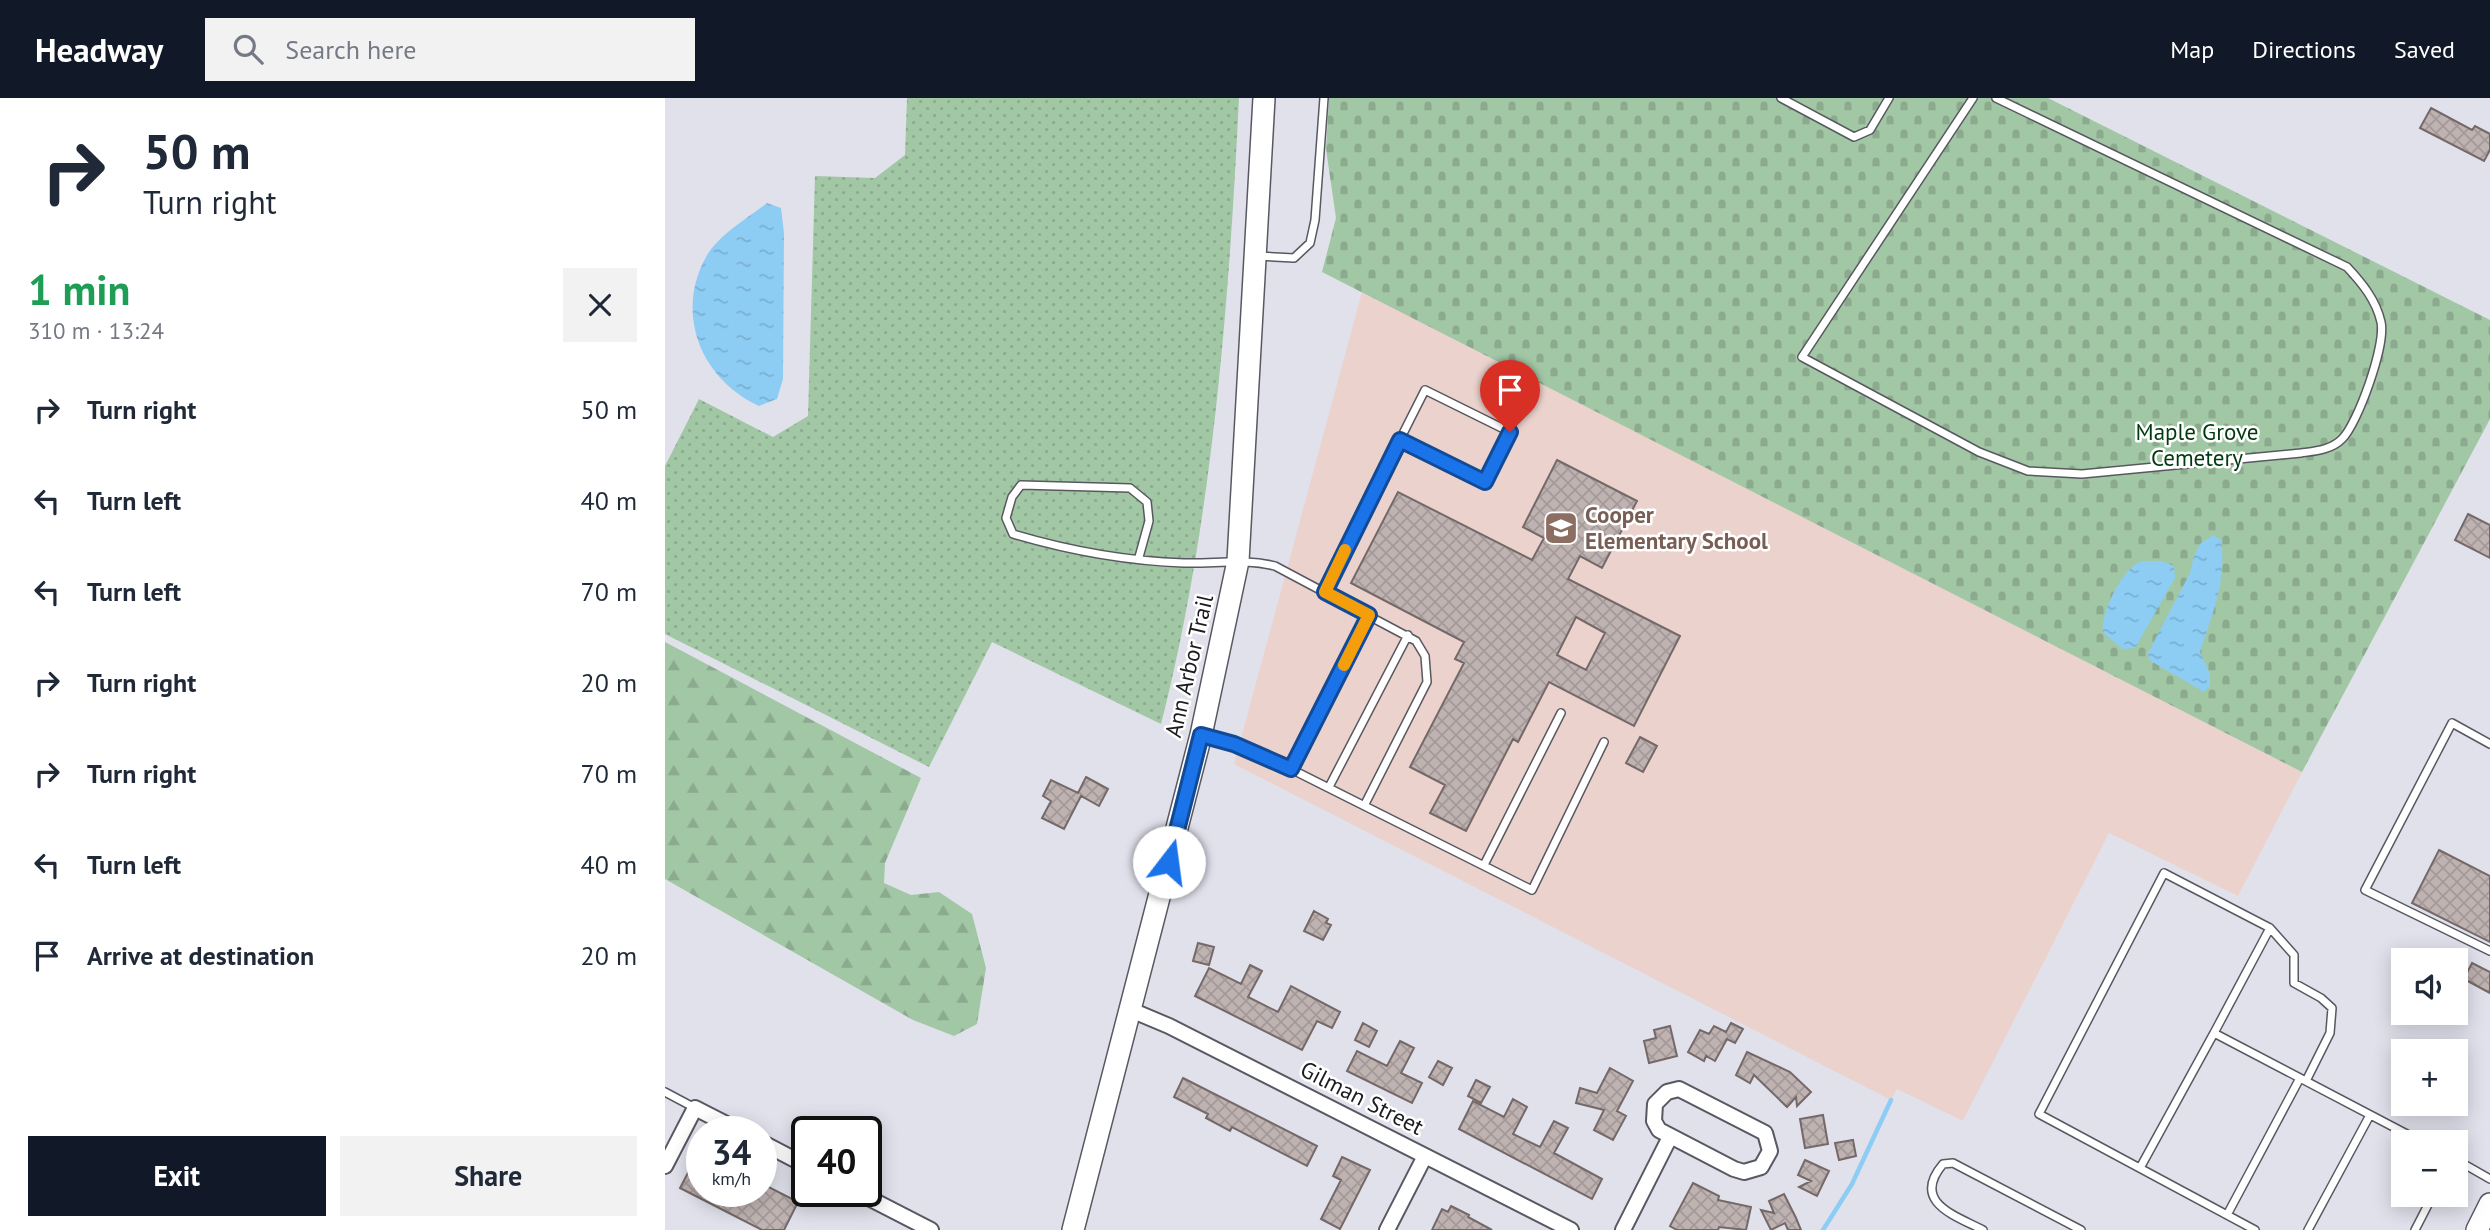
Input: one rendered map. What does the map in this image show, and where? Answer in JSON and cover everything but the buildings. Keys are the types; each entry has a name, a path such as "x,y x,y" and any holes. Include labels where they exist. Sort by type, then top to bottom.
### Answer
{"street":[{"name":"Ann Arbor Trail","path":"1073,1230 1201,735 1238,561 1264,98"},
{"name":"Gilman Street","path":"1131,1010 1169,1026 1571,1230"},
{"path":"1679,1089 1758,1127 1770,1141 1770,1152 1761,1167 1744,1172 1670,1137 1655,1126 1655,1104 1667,1092 1679,1089"},
{"path":"665,1166 695,1108 711,1116"},
{"path":"1623,1230 1670,1137"},
{"path":"1387,1230 1425,1156"},
{"path":"2477,1230 2490,1204"},
{"path":"882,1205 931,1230"}],"lane":[{"path":"1256,256 1294,258 1310,243 1315,220 1324,98"},
{"path":"1781,98 1854,137 1870,130 1889,98"},
{"path":"1973,98 1802,357 1979,452 2028,471 2082,474 2301,453 2324,450 2341,440 2353,423 2381,344 2381,323 2366,288 2347,267 1996,98"},
{"path":"1325,592 1400,440 1425,390 1510,432 1485,482 1400,440"},
{"path":"1139,557 1149,521 1147,502 1130,488 1021,485 1012,497 1006,518 1013,534 1044,543 1139,557 1184,563 1238,561 1275,566 1408,635 1422,647 1427,682 1365,804"},
{"path":"1291,769 1369,615"},
{"path":"1329,787 1408,635"},
{"path":"1484,865 1561,713"},
{"path":"2490,744 2452,723 2365,890 2490,951"},
{"path":"1201,735 1234,744 1291,769 1532,890 1604,742"},
{"path":"2227,1215 2330,1033 2332,1008 2322,998 2294,983 2294,955 2270,928 2164,873 2039,1114 2140,1168 2227,1215 2255,1230"},
{"path":"2140,1168 2270,928"},
{"path":"2214,1033 2399,1130"},
{"path":"665,1093 695,1108"},
{"path":"2308,1230 2370,1115"},
{"path":"1983,1230 1936,1203 1930,1192 1932,1182 1943,1164 1953,1163 2081,1230"},
{"path":"2468,1166 2490,1179"},
{"path":"2415,1230 2427,1207"}],"shaded area":[{"name":"Cooper Elementary School","path":"1362,292 2302,772 2238,896 2109,833 1963,1121 1897,1089 1891,1100 1234,764"}],"green space":[{"path":"907,98 1239,98 1230,255 1215,414 1193,571 1161,724 992,642 929,767 665,634 665,466 699,399 773,437 808,416 815,176 875,178 905,155"},
{"name":"Maple Grove Cemetery","path":"1329,98 2048,98 2490,320 2490,419 2302,772 1322,272 1336,218 1326,149"},
{"path":"665,642 921,778 885,863 884,883 911,895 939,892 972,914 986,968 977,1024 954,1036 913,1020 665,879"}],"water":[{"path":"767,203 781,208 784,233 783,379 777,399 759,406 739,395 722,380 709,363 699,344 693,301 697,279 711,249"},
{"path":"2213,535 2221,540 2222,569 2217,597 2200,652 2210,674 2210,686 2204,692 2149,660 2148,653 2190,573 2200,544"},
{"path":"2141,561 2162,561 2174,566 2175,578 2135,648 2123,649 2103,633 2105,614 2120,582"}],"waterway":[{"path":"1823,1230 1852,1184 1891,1100"}],"slow traffic":[{"path":"1344,665 1369,615 1325,592 1345,550"}],"place":[{"name":"Cooper Elementary School","path":"1561,528"}],"route":[{"path":"1169,862 1201,735 1250,750 1291,769 1369,615 1325,592 1400,440 1485,482 1510,432"}]}
